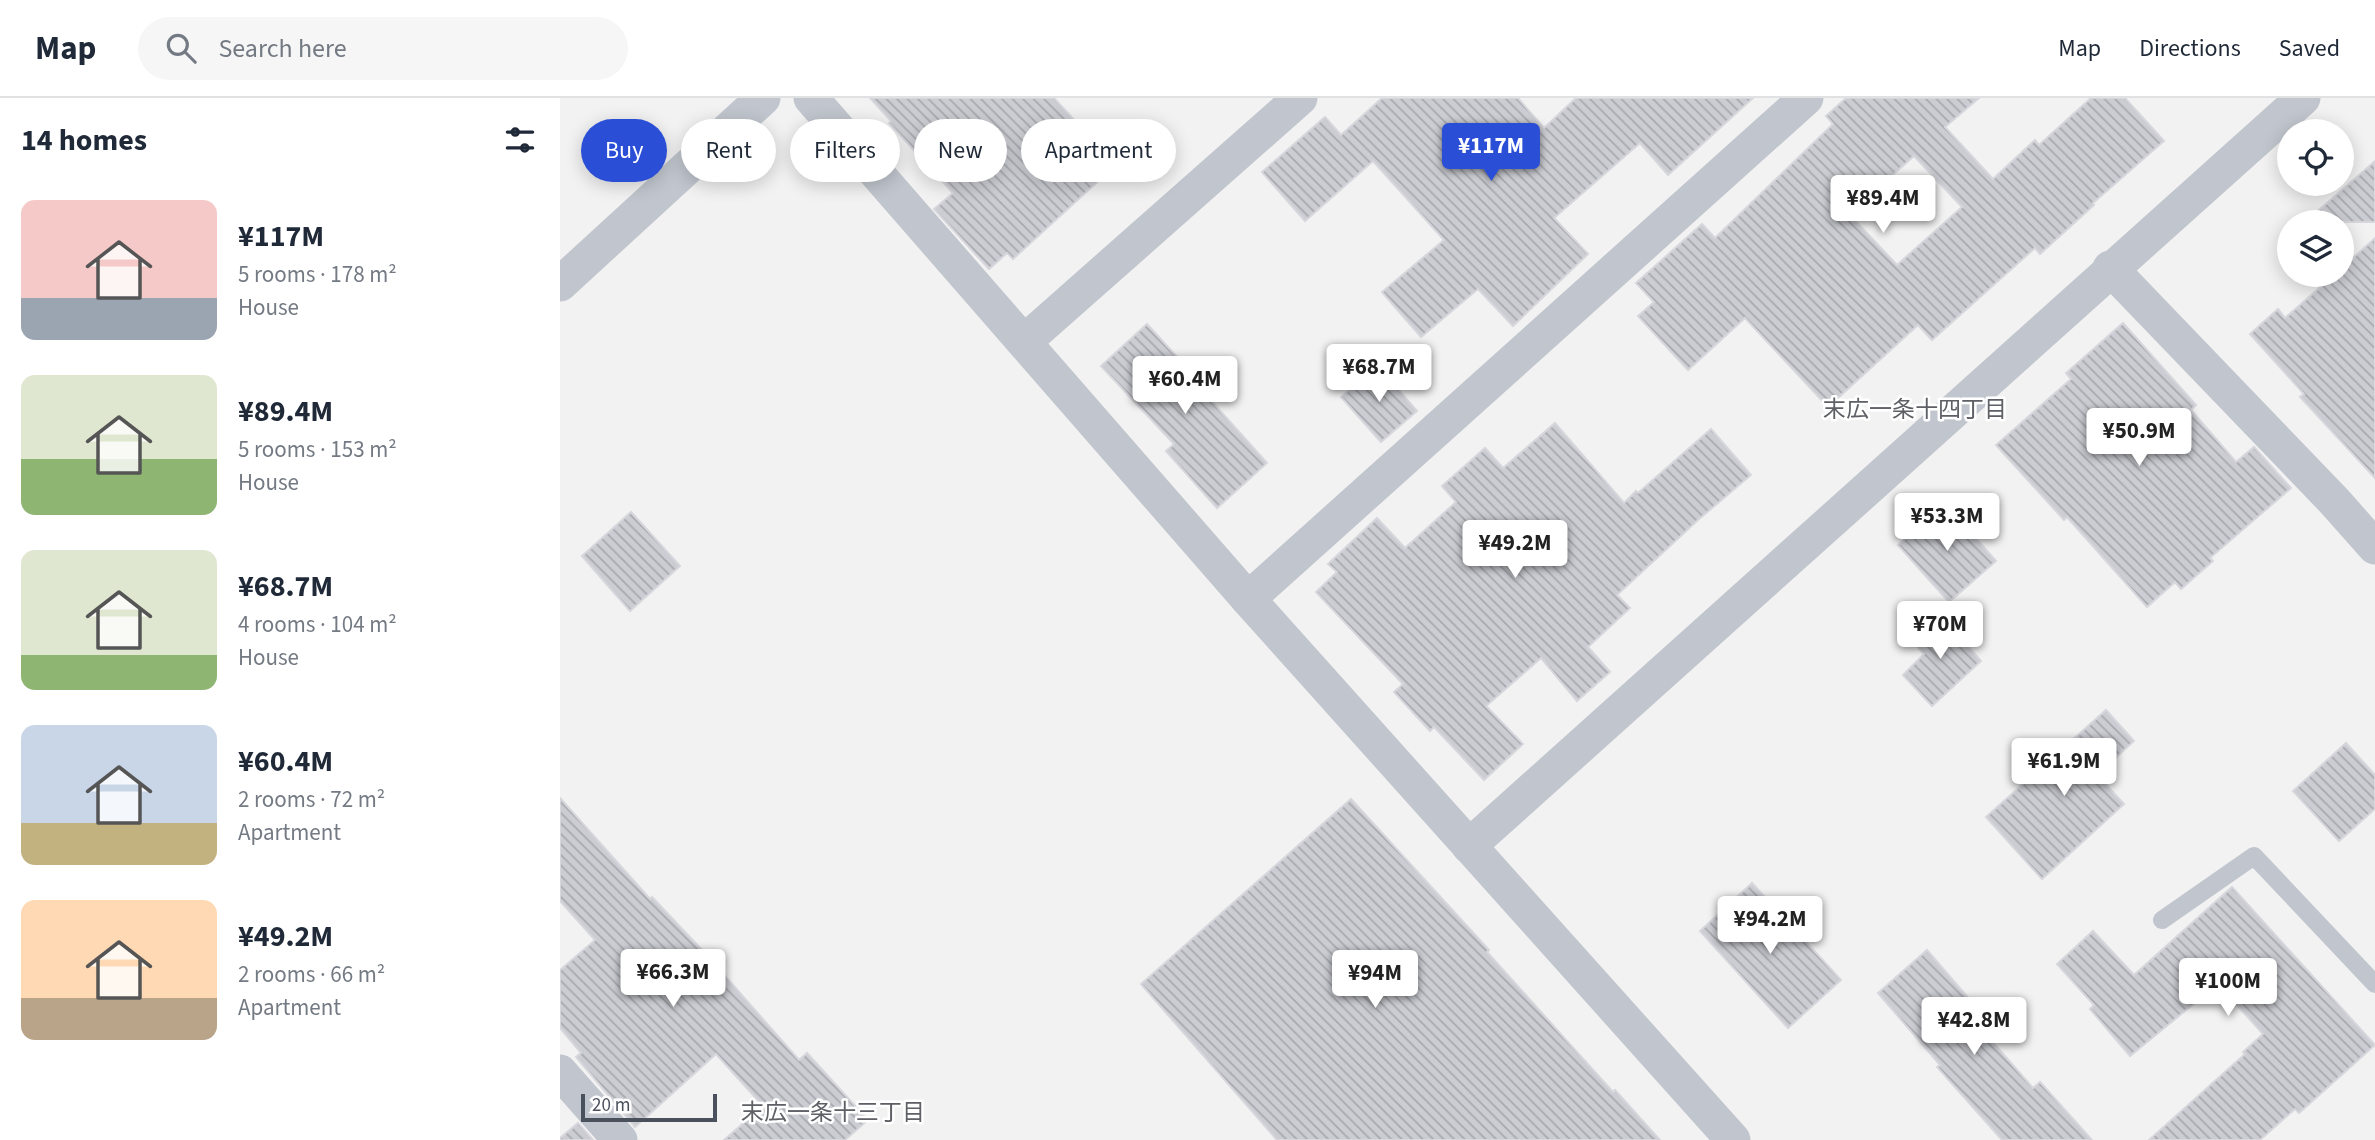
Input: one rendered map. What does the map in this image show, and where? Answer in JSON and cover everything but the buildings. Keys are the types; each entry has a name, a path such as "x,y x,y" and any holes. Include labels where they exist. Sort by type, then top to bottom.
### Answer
{"street":[{"path":"560,284 764,98"},
{"path":"810,98 1248,599 1733,1140"},
{"path":"1024,342 1300,98"},
{"path":"1248,599 1806,98"},
{"path":"1469,846 2110,268 2303,98"},
{"path":"2110,268 2375,547"},
{"path":"560,1072 621,1140"}],"lane":[{"path":"2162,920 2254,856 2375,984"}],"district":[{"name":"末広一条十四丁目","path":"1915,409"},
{"name":"末広一条十三丁目","path":"833,1112"}]}
